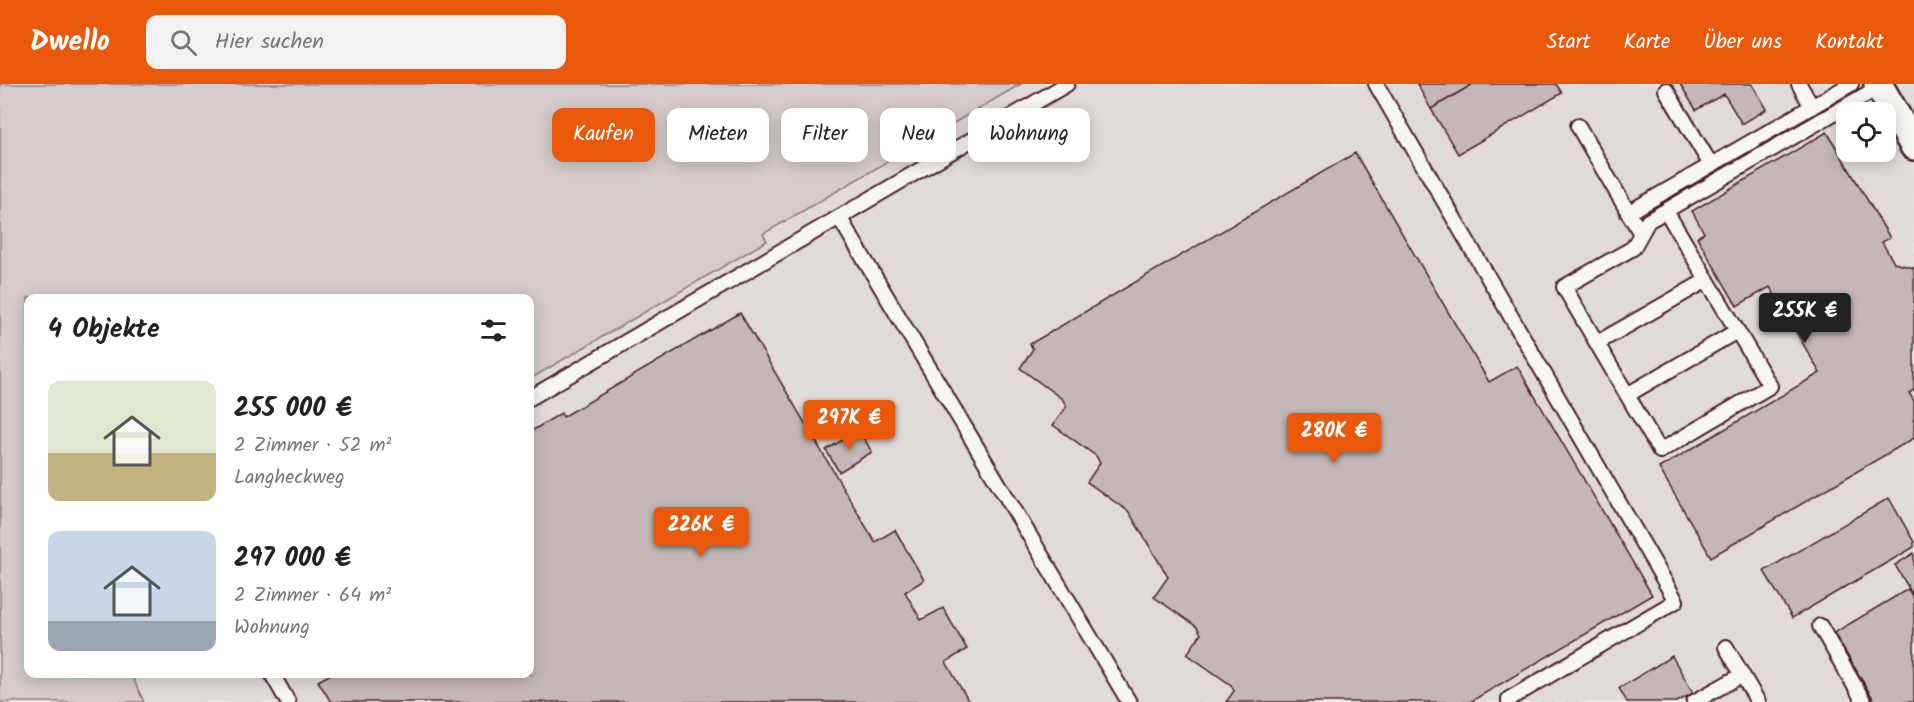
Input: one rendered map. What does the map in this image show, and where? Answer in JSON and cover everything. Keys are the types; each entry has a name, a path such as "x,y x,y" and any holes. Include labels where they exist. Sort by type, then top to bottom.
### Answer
{"street":[{"path":"1879,85 1914,146"}],"lane":[{"path":"534,396 1067,84"},
{"path":"1376,84 1676,601 1509,699 1509,702"},
{"path":"1799,84 1812,107"},
{"path":"1628,213 1851,84"},
{"path":"1666,211 1770,386 1660,451 1564,287 1633,248 1648,222 1666,211 1879,85"},
{"path":"1666,90 1711,165"},
{"path":"1578,126 1641,234"},
{"path":"839,217 1129,702"},
{"path":"1597,343 1707,280"},
{"path":"1627,395 1737,331"},
{"path":"1820,626 1864,702"},
{"path":"1726,647 1758,702"},
{"path":"1695,702 1742,675"},
{"path":"274,678 288,702"}],"shaded area":[{"path":"0,84 1021,84 980,108 968,108 968,115 956,122 956,108 880,108 880,162 887,162 763,234 767,241 534,377 534,294 24,294 24,678 133,678 144,702 0,702"},
{"path":"1021,84 1914,84 1914,702 144,702 133,678 534,678 534,377 767,241 763,234 887,162 956,162 956,122 968,115 968,162 1090,162 1090,108 980,108"}],"building":[{"path":"1417,84 1473,84 1431,109"},
{"path":"1473,84 1556,84 1562,93 1458,154 1431,109"},
{"path":"1680,84 1752,84 1767,109 1742,124 1724,94 1696,110"},
{"path":"1827,132 1836,147 1836,162 1845,162 1890,238 1882,242 1894,263 1914,268 1914,390 1909,393 1914,401 1914,438 1711,557 1659,468 1820,373 1770,287 1737,306 1697,237 1704,233 1692,211"},
{"path":"1355,153 1489,382 1517,366 1652,595 1470,702 1226,702 1234,691 1231,685 1187,654 1201,634 1197,627 1154,597 1168,577 1129,512 1087,482 1100,463 1096,456 1053,425 1067,406 1062,399 1020,368 1033,349 1030,344"},
{"path":"740,313 875,542 895,530 924,580 905,592 921,620 943,608 967,649 946,662 969,702 331,702 318,681 324,678 534,678 534,430 561,413 563,417"},
{"path":"859,430 872,452 839,472 826,450"},
{"path":"1889,498 1914,542 1914,547 1792,618 1764,571"},
{"path":"1914,553 1914,597 1895,565"},
{"path":"1908,589 1914,599 1914,702 1875,702 1834,633"},
{"path":"1672,656 1693,693 1677,702 1627,702 1619,688"}]}
